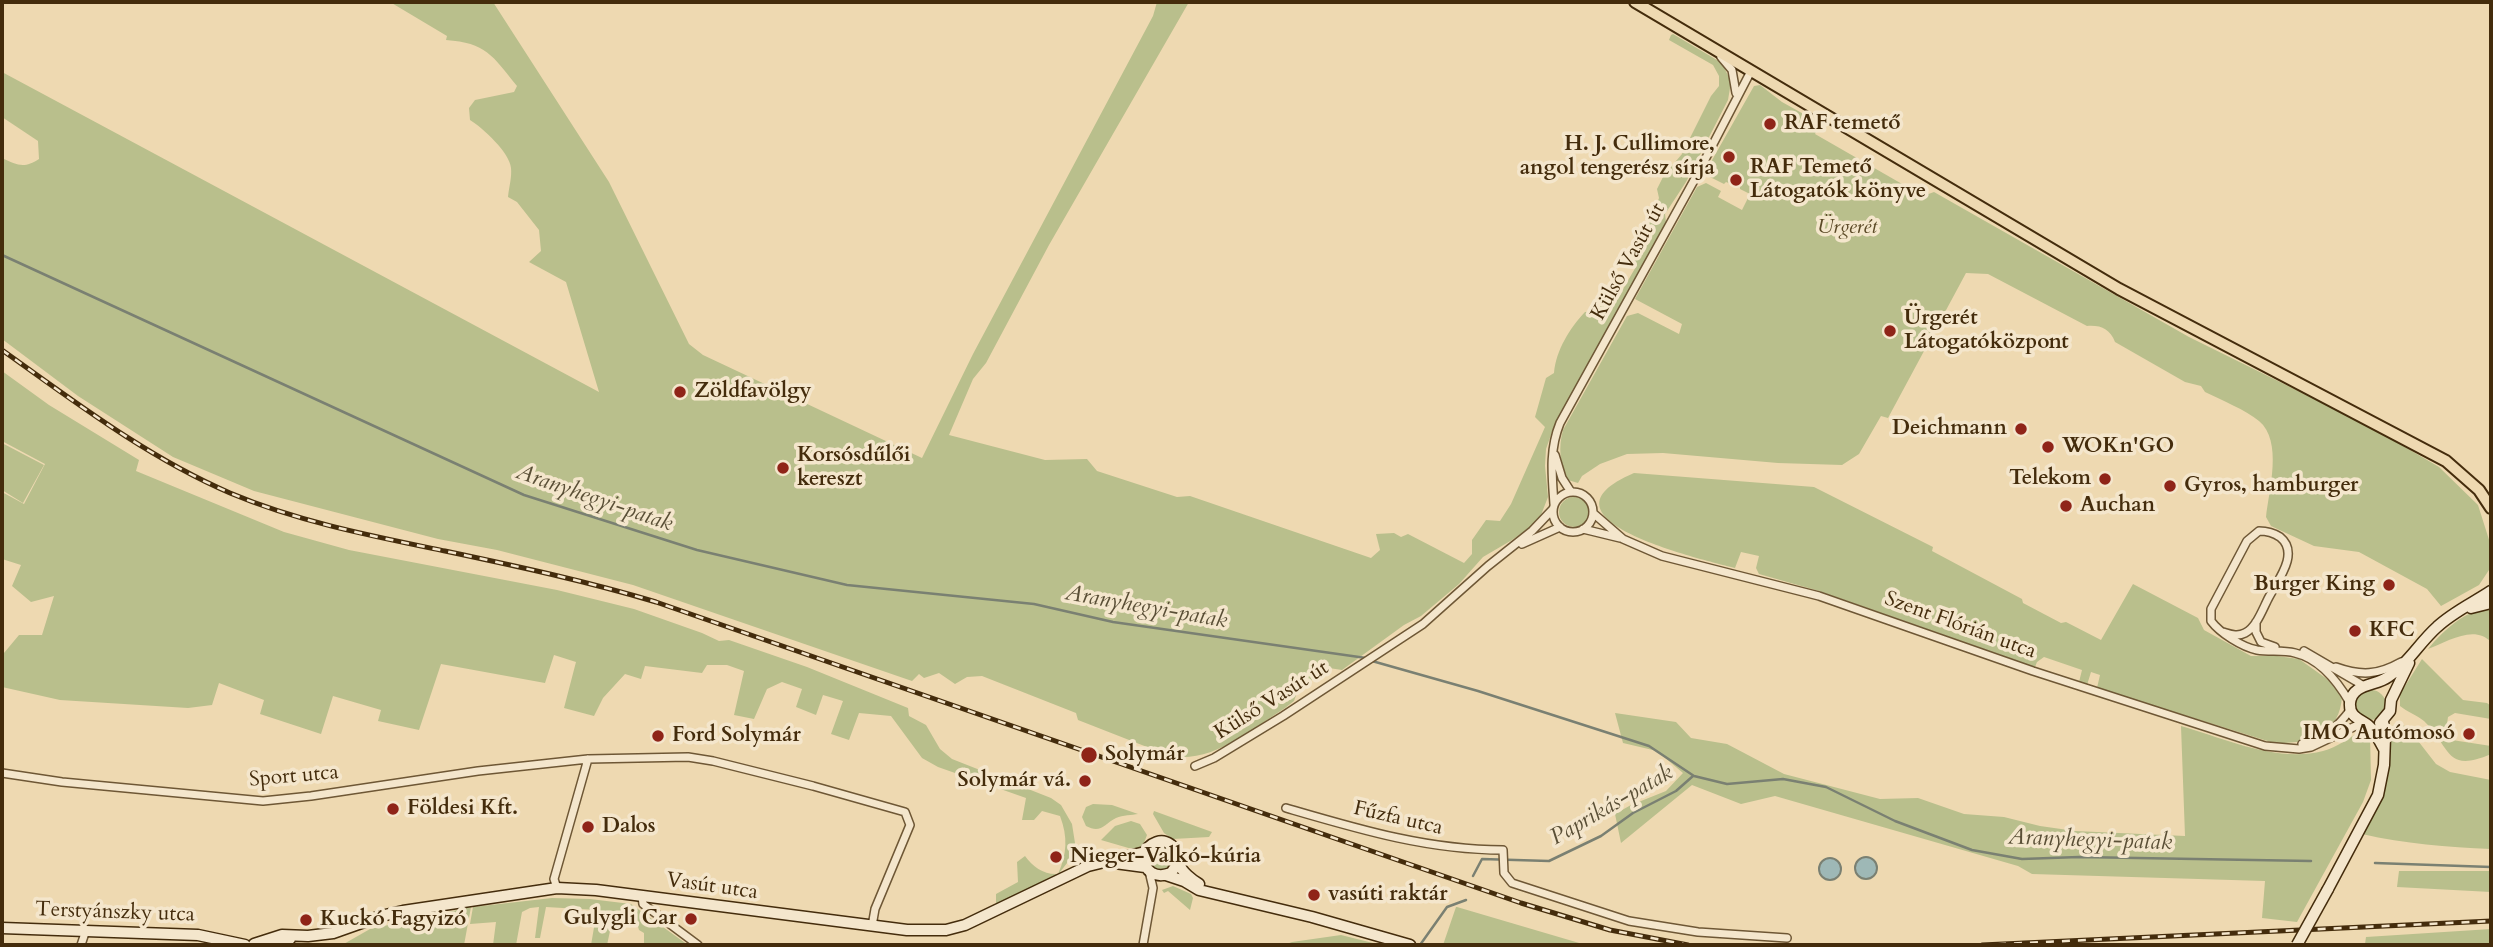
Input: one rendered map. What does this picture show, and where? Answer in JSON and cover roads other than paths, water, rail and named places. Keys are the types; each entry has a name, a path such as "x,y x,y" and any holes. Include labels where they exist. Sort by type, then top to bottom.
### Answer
{"main road":[{"path":"1635,2 2119,289 2446,461 2479,490 2491,508"}],"street":[{"path":"1706,44 1732,70 1736,79 1736,97"},
{"name":"Külső Vasút út","path":"1554,506 1552,444 1560,423 1678,210 1751,71"},
{"path":"1552,444 1558,468 1571,492"},
{"path":"1514,547 1563,494 1580,493 1587,497 1593,513 1583,529 1572,532 1560,527 1555,521 1554,506"},
{"name":"Szent Flórián utca","path":"1593,513 1623,539"},
{"path":"1514,547 1560,527"},
{"name":"Szent Flórián utca","path":"1583,529 1623,539 1661,556 1819,596 2129,703 2265,746 2299,749 2311,747 2365,724"},
{"path":"2223,632 2239,635 2249,631 2256,621 2289,557 2286,544 2281,538 2264,530 2255,532 2247,541 2211,609 2211,621 2223,632 2253,649 2297,653 2309,658 2337,681 2357,720 2365,724 2384,749"},
{"name":"Külső Vasút út","path":"1195,765 1214,758 1376,657 1423,624 1488,566 1514,547"},
{"path":"2351,706 2354,693 2388,678 2412,656 2434,629 2491,591"},
{"path":"2457,612 2491,603"},
{"path":"2256,621 2256,632 2265,645 2298,649 2368,685 2384,689 2391,700"},
{"path":"2326,663 2349,672 2365,674 2387,669 2412,656"},
{"path":"2297,945 2378,795 2384,765 2383,721 2390,711 2391,700 2412,656"},
{"name":"Szent Flórián utca","path":"2284,748 2327,735 2340,724 2351,706"},
{"path":"2365,724 2383,721"},
{"name":"Sport utca","path":"2,773 75,783 263,801 478,771 588,759 688,757 713,761 905,812 910,825 875,909 873,926"},
{"path":"557,888 554,879 588,759"},
{"name":"Fűzfa utca","path":"1286,808 1413,843 1503,853 1506,877 1520,887 1629,921 1698,932 1787,938"},
{"path":"1143,945 1153,888 1144,852 1152,844 1163,841 1176,850 1178,863 1194,881 1214,894"},
{"name":"Vasút utca","path":"272,945 285,940 333,933 391,914 557,888 587,889 929,931 956,928 986,917 1080,870 1144,852"},
{"name":"Vasút utca","path":"1105,862 1129,863 1147,869"},
{"path":"1153,888 1174,870 1178,863"},
{"path":"1147,869 1177,878 1199,890 1410,945"},
{"path":"642,897 643,904 698,945"},
{"name":"Terstyánszky utca","path":"2,928 198,935 228,944 252,945"},
{"path":"82,945 86,930"},
{"name":"Vasút utca","path":"252,945 282,935 306,936"}],"water":[{"path":"1866,857 1876,864 1877,868 1870,878 1866,879 1856,872 1855,868 1862,858"},
{"path":"1830,858 1838,861 1841,869 1838,877 1830,880 1822,877 1819,869 1822,861"}],"waterway":[{"name":"Aranyhegyi-patak","path":"2,255 524,495 697,550 847,585 1034,604 1113,622 1366,658"},
{"name":"Aranyhegyi-patak","path":"1372,661 1478,691 1649,746 1694,776 1727,784 1783,779 1826,787 1895,821 1972,850 2022,859 2079,857 2311,861"},
{"name":"Paprikás-patak","path":"1473,876 1482,859 1549,861 1601,836 1633,813 1676,791 1693,776"},
{"name":"Aranyhegyi-patak","path":"2375,863 2491,867"},
{"name":"Paprikás-patak","path":"1420,945 1447,907 1466,900"}],"railway":[{"path":"2,350 141,446 199,479 256,503 336,527 551,574 656,602 1521,903 1610,930 1688,945"},
{"path":"1982,945 2491,921"}],"place":[{"name":"RAF temető","path":"1770,124"},
{"name":"H. J. Cullimore, angol tengerész sírja","path":"1729,157"},
{"name":"RAF Temető Látogatók könyve","path":"1736,180"},
{"name":"Ürgerét Látogatóközpont","path":"1890,331"},
{"name":"Zöldfavölgy","path":"680,392"},
{"name":"Deichmann","path":"2021,429"},
{"name":"WOKn'GO","path":"2048,447"},
{"name":"Korsósdűlői kereszt","path":"783,468"},
{"name":"Telekom","path":"2105,479"},
{"name":"Gyros, hamburger","path":"2170,486"},
{"name":"Auchan","path":"2066,506"},
{"name":"Burger King","path":"2389,585"},
{"name":"KFC","path":"2355,631"},
{"name":"IMO Autómosó","path":"2469,734"},
{"name":"Ford Solymár","path":"658,736"},
{"name":"Solymár","path":"1089,755"},
{"name":"Solymár vá.","path":"1085,781"},
{"name":"Földesi Kft.","path":"393,809"},
{"name":"Dalos","path":"588,827"},
{"name":"Nieger-Valkó-kúria","path":"1056,857"},
{"name":"vasúti raktár","path":"1314,895"},
{"name":"Gulygli Car","path":"691,919"},
{"name":"Kuckó Fagyizó","path":"306,920"}],"park label":[{"name":"Ürgerét","path":"1847,228"}]}
